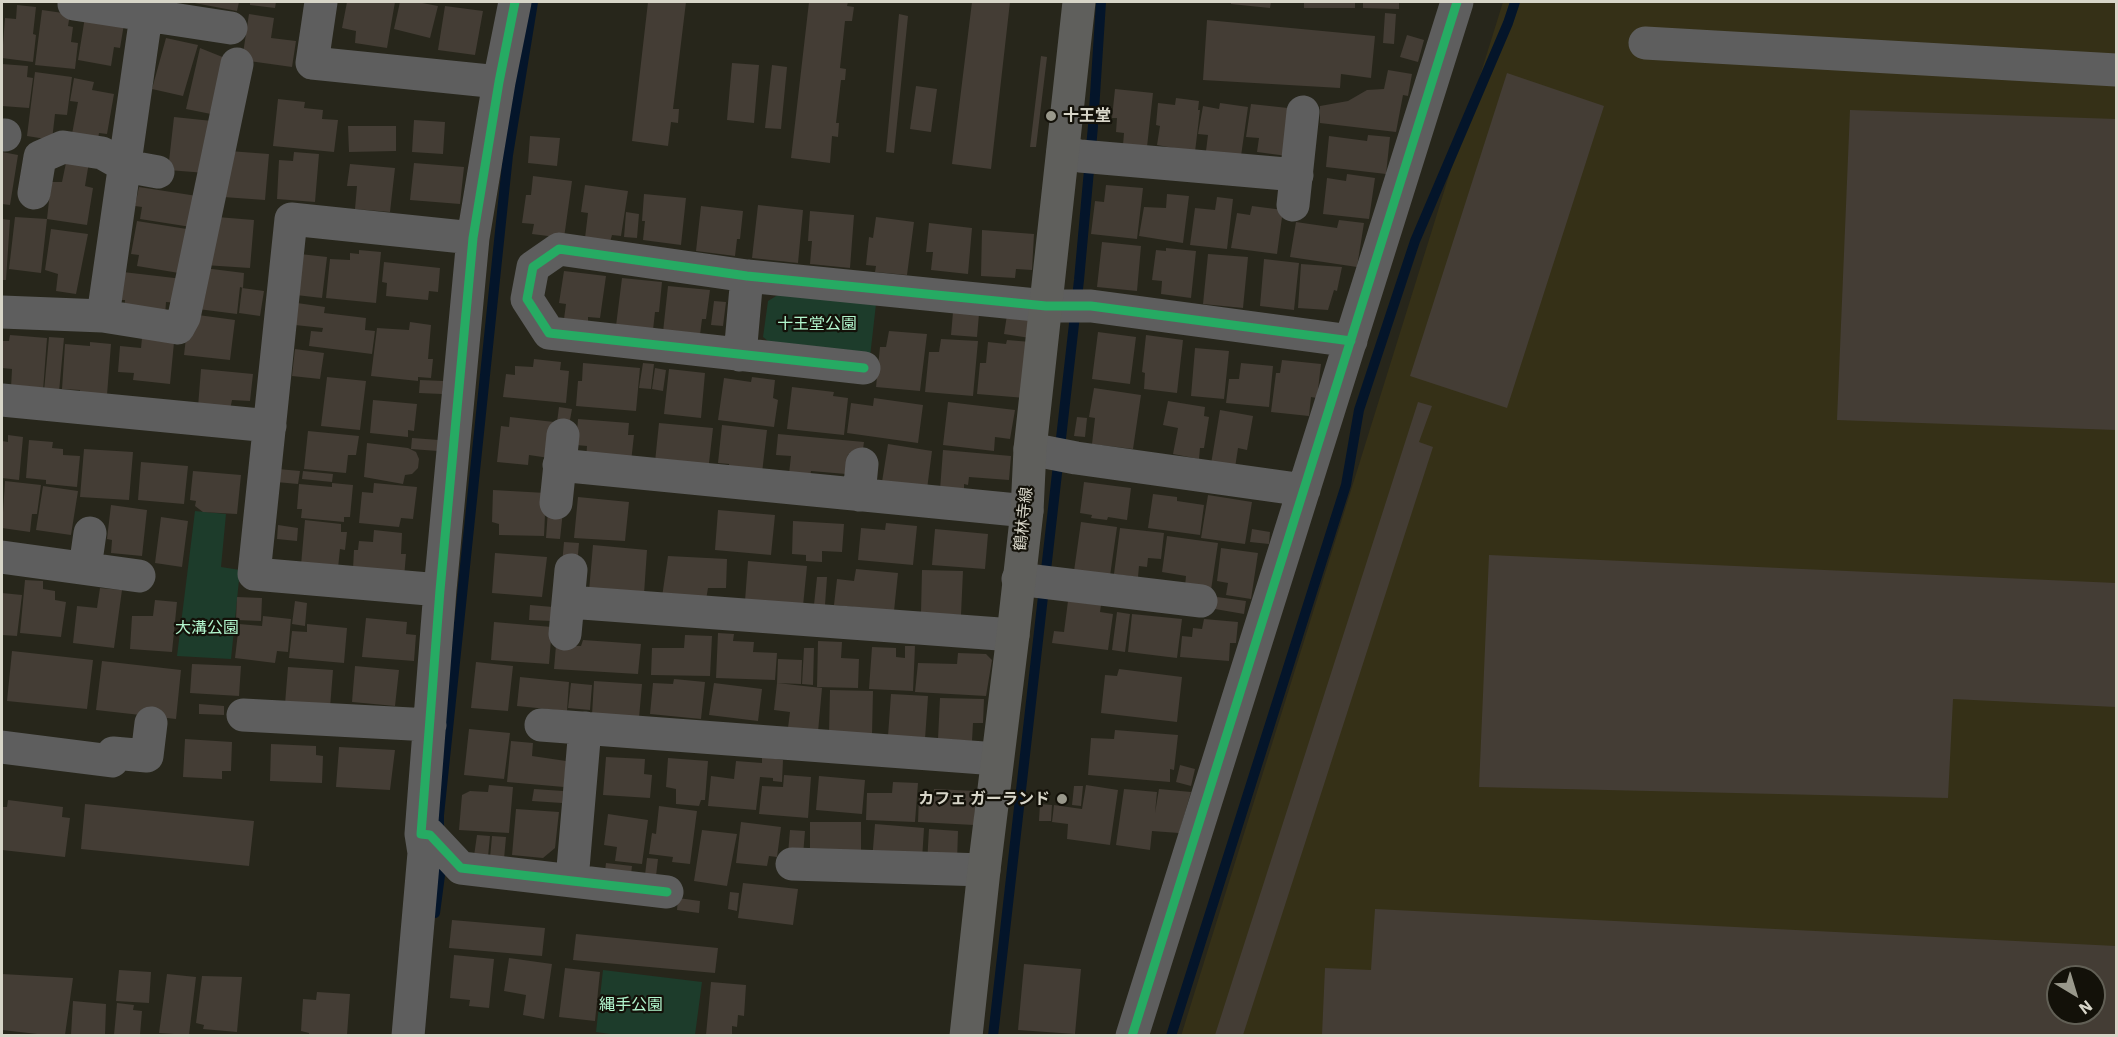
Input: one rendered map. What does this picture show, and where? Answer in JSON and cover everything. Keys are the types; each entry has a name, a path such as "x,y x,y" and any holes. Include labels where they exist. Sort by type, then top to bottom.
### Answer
{"main road":[{"name":"鶴林寺線","path":"966,1035 1013,635 1037,582 1026,511 1053,453 1082,156 1079,2"}],"street":[{"path":"321,2 312,63 499,82"},
{"path":"408,1035 424,853 434,842 430,725 440,590 473,238 515,2"},
{"path":"1132,1035 1457,2"},
{"path":"74,4 147,8 231,28"},
{"path":"103,316 147,8"},
{"path":"1645,43 2116,70"},
{"path":"2,312 103,316 178,328 184,317 237,64"},
{"path":"1082,156 1295,190 1303,112"},
{"path":"33,193 40,157 63,147 102,153 125,166 158,172"},
{"path":"440,590 255,574 291,219 473,238"},
{"path":"864,368 549,333 527,299 533,267 559,249 747,276 1067,306 1351,341"},
{"path":"740,355 747,276"},
{"path":"2,400 270,426"},
{"path":"556,503 561,450 860,480 1026,511"},
{"path":"1053,453 1304,490"},
{"path":"85,568 90,533"},
{"path":"2,557 139,576"},
{"path":"571,570 567,618 1013,635"},
{"path":"1037,582 1201,601"},
{"path":"243,714 430,725"},
{"path":"2,747 112,761 113,753 147,756 151,723"},
{"path":"541,725 997,759"},
{"path":"572,880 585,728"},
{"path":"434,842 461,867 667,892"},
{"path":"792,864 984,870"}],"shaded area":[{"path":"1503,2 2116,2 2116,1035 1181,1036"}],"green space":[{"name":"十王堂公園","path":"781,293 876,304 870,357 774,346 763,337 768,301"},
{"name":"大溝公園","path":"195,511 226,514 221,567 240,570 231,659 177,656"},
{"name":"縄手公園","path":"603,970 702,982 695,1035 624,1036 596,1032"}],"building":[{"path":"189,2 239,2 237,11"},
{"path":"250,2 276,2 275,8 250,5"},
{"path":"347,2 395,2 387,48 355,43 356,31 342,28"},
{"path":"400,2 438,6 430,38 394,29"},
{"path":"648,2 686,2 673,109 679,109 678,123 671,122 668,146 632,141"},
{"path":"809,2 848,2 847,6 854,7 852,21 845,21 840,68 846,69 845,80 841,80 836,123 839,123 838,137 832,136 830,163 791,158"},
{"path":"972,2 1010,2 991,169 952,164"},
{"path":"1231,2 1271,2 1270,8 1231,4"},
{"path":"1304,2 1355,2 1355,8 1304,8"},
{"path":"1363,2 1399,2 1399,9 1363,8"},
{"path":"17,5 36,7 33,62 2,58 5,18 16,19"},
{"path":"445,6 483,11 475,55 438,50"},
{"path":"42,10 70,14 68,26 73,27 71,42 78,43 75,69 35,65"},
{"path":"1385,13 1396,14 1394,44 1383,43"},
{"path":"249,14 274,18 271,38 296,41 292,67 242,60"},
{"path":"899,14 908,16 894,153 886,152"},
{"path":"85,17 124,24 120,48 114,47 111,66 78,60"},
{"path":"1207,20 1375,36 1371,78 1341,74 1340,88 1203,80"},
{"path":"1407,35 1424,40 1418,62 1400,57"},
{"path":"166,38 198,45 183,96 152,89"},
{"path":"200,48 230,60 216,115 186,109"},
{"path":"1041,56 1047,57 1036,147 1030,147"},
{"path":"732,63 759,65 754,123 727,120"},
{"path":"2,64 28,66 27,77 33,78 29,108 2,106"},
{"path":"772,65 787,67 781,129 765,128"},
{"path":"1388,70 1412,74 1408,96 1403,95 1396,132 1320,123 1320,106 1348,101 1367,90 1384,89"},
{"path":"35,72 72,77 67,115 55,114 52,140 27,136"},
{"path":"1507,73 1604,106 1507,408 1410,376"},
{"path":"74,78 94,82 92,90 114,94 107,134 99,133 98,139 72,134 78,102 70,101"},
{"path":"916,86 937,89 931,132 910,129"},
{"path":"1115,89 1153,93 1147,147 1123,145 1124,133 1116,132 1117,118 1112,118"},
{"path":"1176,98 1199,101 1195,152 1157,145 1160,126 1156,125 1158,103 1175,105"},
{"path":"278,99 305,102 304,108 323,110 322,119 338,120 334,152 273,146"},
{"path":"1220,103 1248,107 1241,156 1206,151 1208,135 1198,134 1203,106 1219,109"},
{"path":"1251,104 1288,108 1287,156 1257,152 1259,138 1246,137"},
{"path":"1850,110 2116,119 2116,430 1837,420"},
{"path":"174,117 212,121 206,173 168,170"},
{"path":"414,120 445,122 443,154 412,152"},
{"path":"348,126 396,126 396,151 349,152"},
{"path":"1368,135 1390,137 1386,174 1326,167 1329,136 1367,141"},
{"path":"530,136 560,138 557,166 528,163"},
{"path":"229,151 269,154 265,200 223,197"},
{"path":"2,152 18,155 10,205 2,204"},
{"path":"294,152 319,154 315,202 277,199 279,160 293,161"},
{"path":"67,158 89,162 85,186 93,188 87,225 47,219 51,182 62,182"},
{"path":"414,163 464,167 460,204 410,200"},
{"path":"350,164 395,168 390,212 355,209 357,186 347,186"},
{"path":"1347,174 1375,178 1369,219 1323,214 1327,178 1346,181"},
{"path":"533,176 572,181 564,238 532,234 534,224 522,223 526,195 531,195"},
{"path":"585,185 628,191 621,236 612,235 610,242 585,238 588,213 581,212"},
{"path":"1106,185 1143,188 1137,239 1091,234 1095,201 1104,202"},
{"path":"139,187 197,196 191,227 140,219 142,207 135,206"},
{"path":"644,194 686,198 681,245 643,240"},
{"path":"1167,194 1189,196 1183,243 1139,236 1144,207 1166,208"},
{"path":"1217,197 1233,199 1227,249 1190,245 1195,208 1215,210"},
{"path":"758,205 803,210 798,263 752,258"},
{"path":"701,206 743,211 740,239 737,239 735,256 696,251"},
{"path":"1252,206 1283,210 1277,254 1231,248 1237,213 1250,215"},
{"path":"810,211 854,215 850,268 810,264 812,241 808,241"},
{"path":"626,212 639,214 637,238 624,237"},
{"path":"15,217 47,219 41,273 9,269"},
{"path":"217,217 254,220 250,268 204,265"},
{"path":"876,217 914,222 907,275 875,272 876,266 866,265 869,237 873,238"},
{"path":"2,219 10,220 6,280 2,280"},
{"path":"1339,220 1364,223 1357,267 1290,257 1296,222 1337,228"},
{"path":"137,221 193,230 185,274 137,266 139,255 131,254"},
{"path":"929,223 972,228 968,274 931,270 933,252 926,252"},
{"path":"51,229 88,234 76,294 56,291 58,274 45,270"},
{"path":"982,230 1034,234 1032,270 1016,269 1015,278 981,276"},
{"path":"1102,242 1141,246 1137,291 1097,287"},
{"path":"1166,248 1196,251 1191,298 1161,294 1162,281 1152,280 1156,250 1166,251"},
{"path":"359,250 381,252 376,303 326,298 330,259 350,260 350,253 359,254"},
{"path":"300,254 327,257 322,298 296,295"},
{"path":"1208,254 1248,257 1243,308 1203,304"},
{"path":"1264,259 1299,263 1294,310 1260,306"},
{"path":"384,262 440,268 438,292 429,291 428,300 386,296 387,283 382,282"},
{"path":"1301,264 1342,267 1337,291 1334,290 1328,310 1298,308"},
{"path":"196,267 244,273 237,314 198,309"},
{"path":"564,271 606,276 600,318 588,317 588,322 564,319 566,304 559,303"},
{"path":"123,272 183,279 180,303 166,302 165,316 124,312 125,300 120,300"},
{"path":"622,278 662,282 659,312 655,312 653,330 616,326"},
{"path":"668,286 710,290 706,319 702,319 700,335 663,332"},
{"path":"242,288 264,291 260,316 239,313"},
{"path":"714,301 726,302 723,326 711,325"},
{"path":"297,303 325,307 324,313 366,318 365,330 375,331 372,354 309,346 311,331 322,332 323,328 295,325"},
{"path":"953,312 979,314 977,337 951,335"},
{"path":"198,315 235,320 230,360 184,355 187,329"},
{"path":"1007,315 1033,318 1030,338 1004,334"},
{"path":"410,322 431,325 428,359 433,359 431,378 418,377 418,381 371,376 377,328 409,330"},
{"path":"143,328 175,332 170,384 133,380 134,373 118,372 120,346 141,348"},
{"path":"889,331 927,334 920,391 876,387 880,347 886,347"},
{"path":"1098,332 1136,337 1130,384 1092,379"},
{"path":"10,335 47,338 43,391 11,388 12,369 2,368 2,341 9,341"},
{"path":"1146,335 1183,340 1177,393 1144,389 1145,373 1142,372"},
{"path":"49,337 64,338 59,392 44,391"},
{"path":"941,339 978,341 973,396 925,392 929,352 939,352"},
{"path":"1007,340 1031,342 1025,398 977,394 980,363 986,363 988,342 1006,344"},
{"path":"90,342 111,344 107,395 62,389 65,344 90,346"},
{"path":"1195,348 1229,351 1224,399 1191,396"},
{"path":"295,349 324,353 320,379 292,376"},
{"path":"534,359 561,362 560,370 569,371 566,403 503,397 506,374 515,375 515,366 533,367"},
{"path":"1282,360 1321,364 1317,398 1311,397 1309,416 1271,412 1276,373 1280,373"},
{"path":"583,363 640,368 636,411 576,406 578,381 582,381"},
{"path":"643,363 654,364 651,389 639,388"},
{"path":"1241,363 1273,366 1269,407 1226,403 1229,379 1239,379"},
{"path":"655,368 666,370 663,391 652,389"},
{"path":"201,369 253,374 250,401 232,400 230,410 198,407"},
{"path":"669,369 705,373 701,418 664,414"},
{"path":"327,377 366,381 360,430 321,426"},
{"path":"752,377 775,380 773,398 778,400 774,427 718,420 724,378 751,382"},
{"path":"420,380 443,381 442,394 419,393"},
{"path":"792,387 834,392 833,396 848,398 844,435 787,429"},
{"path":"1094,388 1141,395 1133,449 1092,444 1095,418 1089,417"},
{"path":"874,398 923,405 918,443 847,433 851,403 873,406"},
{"path":"373,400 417,404 414,431 408,430 408,437 370,433"},
{"path":"1168,401 1205,407 1204,416 1209,417 1204,448 1200,448 1199,459 1173,454 1178,428 1163,425"},
{"path":"948,402 1015,410 1010,439 995,437 994,451 943,445"},
{"path":"1418,402 1432,406 1419,442 1433,447 1243,1035 1215,1035"},
{"path":"559,407 572,409 568,431 556,430"},
{"path":"1220,410 1253,416 1247,450 1238,448 1235,468 1211,464"},
{"path":"510,417 554,422 549,458 529,455 528,465 497,462 501,426 509,427"},
{"path":"1077,417 1087,418 1085,437 1074,436"},
{"path":"578,419 629,423 628,435 634,435 631,462 586,459 587,446 576,445"},
{"path":"659,423 713,428 708,472 655,462"},
{"path":"722,425 767,430 762,473 729,470 729,464 718,463"},
{"path":"308,431 359,436 356,455 348,455 346,473 304,469"},
{"path":"778,434 864,442 862,456 848,454 846,474 811,471 810,477 789,474 791,456 776,455"},
{"path":"8,435 23,437 19,480 2,478 2,441 8,442"},
{"path":"412,438 439,440 438,451 411,449"},
{"path":"29,440 53,442 52,448 63,449 63,455 80,456 77,487 46,484 46,480 26,478"},
{"path":"367,443 408,448 416,452 419,459 418,468 412,474 405,475 403,484 364,477"},
{"path":"888,444 932,451 927,489 882,482"},
{"path":"84,449 133,452 129,500 80,497"},
{"path":"943,450 1011,456 1009,480 969,477 968,485 964,484 964,492 940,490"},
{"path":"141,462 188,466 184,504 138,500"},
{"path":"278,469 300,471 298,484 276,482"},
{"path":"193,471 241,475 237,514 203,512 195,506 196,501 190,500"},
{"path":"303,471 333,474 332,482 302,479"},
{"path":"5,481 41,485 37,514 32,514 30,532 2,528"},
{"path":"1084,482 1131,488 1127,520 1108,517 1107,520 1091,518 1092,515 1080,513"},
{"path":"332,483 353,485 350,517 344,517 344,522 301,518 302,509 297,509 299,484 332,487"},
{"path":"374,483 417,487 413,519 401,518 399,527 359,523 362,492 373,493"},
{"path":"43,486 78,491 71,535 36,530"},
{"path":"493,490 546,493 544,536 499,535 499,524 492,522"},
{"path":"1153,494 1177,497 1177,501 1204,505 1200,535 1148,528"},
{"path":"1208,495 1252,502 1245,544 1201,538"},
{"path":"578,497 629,502 625,541 574,538"},
{"path":"111,505 147,510 142,556 111,553 112,540 107,539"},
{"path":"548,510 563,511 560,539 546,538"},
{"path":"718,510 775,515 771,555 715,550"},
{"path":"161,517 188,521 182,567 155,563"},
{"path":"305,520 341,524 341,532 347,532 345,550 340,549 338,568 301,565"},
{"path":"793,521 844,524 842,552 822,551 822,562 806,561 806,555 792,554"},
{"path":"1081,522 1117,527 1110,576 1074,571"},
{"path":"886,523 917,526 913,565 858,560 861,528 885,530"},
{"path":"278,525 298,528 297,541 277,539"},
{"path":"1120,528 1164,533 1161,559 1148,558 1147,567 1139,566 1138,577 1114,574"},
{"path":"935,529 988,534 985,569 932,565"},
{"path":"1252,529 1270,532 1269,544 1250,542"},
{"path":"374,530 402,533 401,554 406,554 404,578 353,569 354,550 358,550 359,541 373,542"},
{"path":"1167,536 1218,543 1211,590 1185,586 1186,576 1162,572"},
{"path":"564,542 579,543 577,566 562,564"},
{"path":"593,545 647,550 644,594 589,591"},
{"path":"1221,548 1258,553 1251,599 1226,595 1228,583 1217,581"},
{"path":"495,553 547,557 542,597 492,593"},
{"path":"1489,555 2116,583 2116,707 1953,699 1948,798 1479,787"},
{"path":"668,556 727,559 726,588 708,588 706,600 662,597"},
{"path":"748,561 807,566 803,606 745,601"},
{"path":"856,569 898,573 894,611 834,605 837,579 854,581"},
{"path":"922,570 963,571 961,615 921,613"},
{"path":"817,577 827,577 825,605 814,605"},
{"path":"25,580 43,581 43,589 55,591 55,600 66,602 61,637 20,633"},
{"path":"100,588 122,590 114,648 73,643 77,606 97,608"},
{"path":"2,593 22,595 17,636 2,635"},
{"path":"237,597 262,598 261,621 236,620"},
{"path":"1217,597 1246,601 1244,614 1215,609"},
{"path":"155,600 177,602 172,652 130,649 132,616 153,616"},
{"path":"295,601 307,603 305,626 292,624"},
{"path":"1068,601 1101,605 1100,612 1113,614 1108,650 1052,643 1054,631 1064,632"},
{"path":"530,605 553,607 552,621 529,620"},
{"path":"1117,612 1130,614 1125,652 1112,650"},
{"path":"1132,614 1182,619 1177,658 1128,652"},
{"path":"263,616 291,619 288,652 277,651 275,663 235,658 239,624 262,626"},
{"path":"366,618 407,622 406,634 416,635 414,661 362,657"},
{"path":"1204,619 1238,622 1236,643 1230,643 1229,661 1180,657 1182,636 1192,637 1193,628 1202,629"},
{"path":"494,622 552,627 549,664 491,660"},
{"path":"307,624 347,628 344,663 289,658 292,631 307,632"},
{"path":"718,633 734,634 733,641 754,642 753,652 777,653 775,680 716,678"},
{"path":"685,635 712,636 710,676 651,675 652,648 684,648"},
{"path":"583,640 641,644 638,674 554,669 556,645 581,646"},
{"path":"818,641 842,642 841,658 859,659 858,688 817,687"},
{"path":"905,646 915,646 913,691 869,689 872,647 896,648 896,657 905,658"},
{"path":"804,648 814,648 813,685 802,684"},
{"path":"12,651 93,660 87,709 7,701"},
{"path":"958,653 986,654 992,660 986,696 915,692 918,663 957,664"},
{"path":"778,659 802,660 801,684 777,683"},
{"path":"102,661 181,670 176,719 96,710"},
{"path":"476,662 513,666 508,711 471,708"},
{"path":"192,664 241,666 239,696 190,693"},
{"path":"355,666 399,670 395,706 352,702"},
{"path":"288,667 333,670 330,708 285,704"},
{"path":"1119,669 1182,677 1177,722 1101,713 1105,675 1117,676"},
{"path":"520,677 569,682 567,711 517,706"},
{"path":"674,679 705,682 701,719 650,714 653,683 673,684"},
{"path":"594,681 642,684 639,718 592,715"},
{"path":"571,683 592,685 590,710 568,708"},
{"path":"714,683 762,689 758,721 709,715"},
{"path":"777,683 822,688 818,732 788,728 790,712 774,710"},
{"path":"830,690 873,691 872,735 829,734"},
{"path":"891,694 928,696 925,739 888,736"},
{"path":"940,698 984,699 983,723 973,723 972,741 938,739"},
{"path":"199,704 224,706 224,715 199,714"},
{"path":"469,729 510,733 504,779 464,775"},
{"path":"1115,730 1178,735 1174,770 1170,769 1170,782 1088,775 1091,738 1114,739"},
{"path":"185,739 232,742 231,771 222,771 222,779 183,777"},
{"path":"511,741 533,743 532,756 566,761 564,787 507,782"},
{"path":"271,744 316,746 316,755 323,756 322,783 270,781"},
{"path":"339,747 395,750 390,790 336,787"},
{"path":"606,757 645,759 644,774 652,775 650,798 603,795"},
{"path":"762,757 783,760 782,782 773,781 773,778 760,777 756,810 708,806 711,776 734,779 736,761 762,763"},
{"path":"668,758 708,761 705,800 701,800 699,806 676,804 676,789 666,787"},
{"path":"1180,765 1195,769 1191,786 1176,782"},
{"path":"784,775 811,777 808,818 759,814 762,786 783,787"},
{"path":"819,776 865,780 862,814 816,810"},
{"path":"893,782 918,783 915,822 866,820 867,793 892,793"},
{"path":"489,785 513,787 509,833 459,830 462,795 470,791 488,792"},
{"path":"1086,785 1118,790 1110,845 1067,839 1068,824 1052,822 1054,805 1082,809"},
{"path":"1074,786 1083,786 1081,806 1072,805"},
{"path":"534,789 563,791 562,803 532,801"},
{"path":"934,789 976,791 974,825 918,822 919,796 933,797"},
{"path":"1124,789 1157,792 1155,813 1159,789 1191,792 1179,833 1152,831 1150,850 1116,845"},
{"path":"8,800 63,807 62,817 70,818 65,857 2,850 2,807 7,807"},
{"path":"85,804 254,821 249,866 81,849"},
{"path":"1040,804 1052,805 1051,821 1039,821"},
{"path":"659,806 697,811 690,864 672,862 673,857 649,854 652,833 656,834"},
{"path":"516,809 559,812 555,848 543,858 512,855"},
{"path":"608,814 648,820 642,864 615,861 617,847 604,845"},
{"path":"741,822 781,827 777,857 769,856 767,866 736,863"},
{"path":"810,822 861,822 861,859 810,859"},
{"path":"875,824 924,828 922,860 872,861"},
{"path":"929,829 958,831 957,862 927,864"},
{"path":"702,830 737,834 727,886 694,881"},
{"path":"790,830 805,831 803,855 788,854"},
{"path":"477,835 490,836 488,857 474,856"},
{"path":"492,836 506,837 504,859 490,858"},
{"path":"647,858 658,859 656,876 645,875"},
{"path":"606,863 632,866 631,875 605,871"},
{"path":"743,883 798,889 793,925 738,918"},
{"path":"730,892 739,893 737,911 728,909"},
{"path":"678,898 700,901 699,913 677,910"},
{"path":"1375,909 2116,946 2116,1035 1322,1035 1325,968 1371,970"},
{"path":"452,920 545,928 542,956 449,948"},
{"path":"576,934 718,948 715,973 573,960"},
{"path":"454,955 494,959 489,1008 469,1006 470,1000 450,998"},
{"path":"509,958 552,964 544,1019 523,1015 526,995 504,991"},
{"path":"1024,964 1081,969 1075,1034 1018,1030"},
{"path":"565,968 600,972 595,1021 559,1017"},
{"path":"119,970 151,972 149,1003 116,1001"},
{"path":"2,974 73,978 65,1035 2,1030"},
{"path":"167,974 196,977 189,1035 159,1033"},
{"path":"202,976 242,977 237,1032 203,1029 204,1025 196,1023"},
{"path":"711,982 746,985 744,1016 738,1015 737,1027 732,1026 732,1034 706,1035"},
{"path":"317,992 350,994 347,1035 309,1035 301,1031 303,999 316,1000"},
{"path":"73,1001 106,1004 105,1035 71,1035"},
{"path":"117,1003 134,1005 133,1010 142,1011 140,1035 114,1035"}],"waterway":[{"path":"439,836 439,815 508,155 533,2"},
{"path":"993,1036 1079,280 1093,126 1101,2"},
{"path":"1171,1036 1346,485 1359,410 1415,241 1515,2"},
{"path":"435,913 440,857"}],"cycle path":[{"path":"515,2 473,238 440,590 421,834 430,835 461,868 667,892"},
{"path":"1132,1036 1457,2"},
{"path":"864,368 549,333 527,299 533,267 559,249 747,276 1046,306 1091,306 1351,341"}],"place":[{"name":"十王堂","path":"1051,116"},
{"name":"カフェ ガーランド","path":"1062,799"}]}
